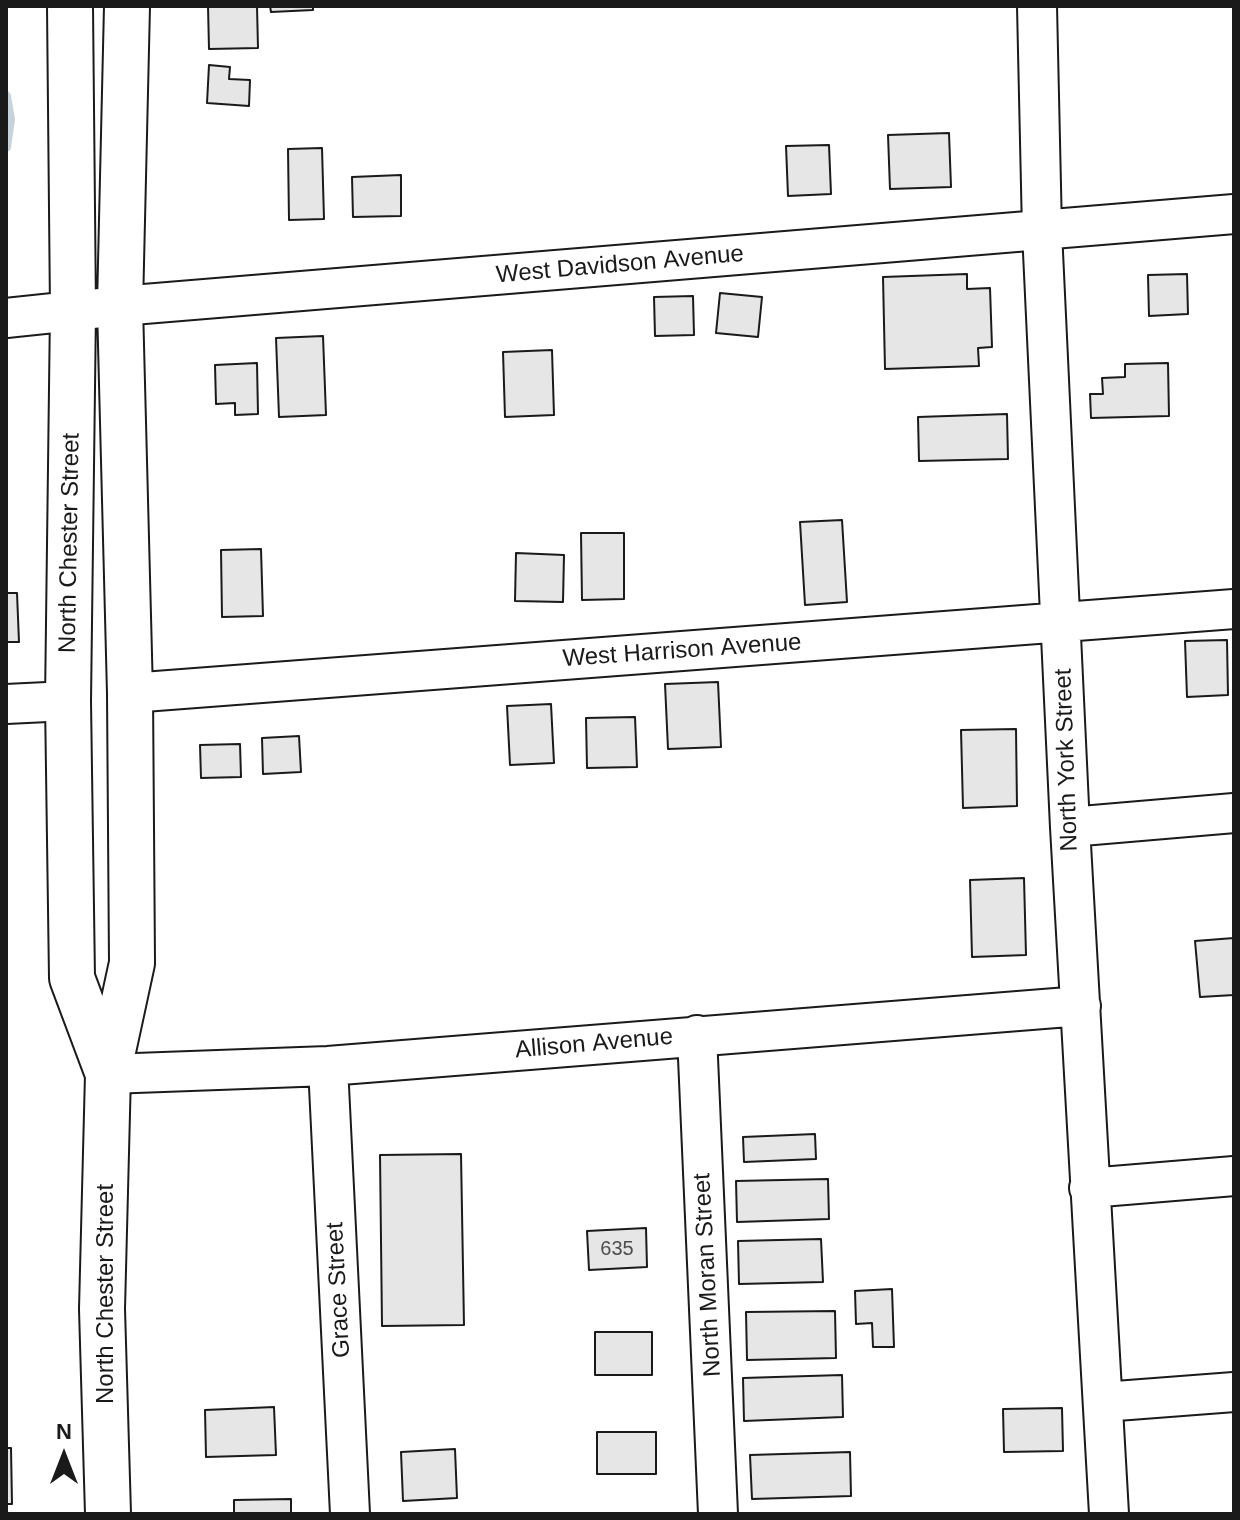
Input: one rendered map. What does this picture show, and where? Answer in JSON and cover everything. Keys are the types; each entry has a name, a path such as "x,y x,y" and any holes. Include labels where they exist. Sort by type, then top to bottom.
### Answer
{"main road":[{"name":"North Chester Street","path":"70,6 73,310 68,701 72,978 108,1074"},
{"name":"North Chester Street","path":"108,1514 102,1309 108,1074 132,963 130,693 120,306 127,6"}],"street":[{"name":"North York Street","path":"1037,6 1042,231 1070,827 1109,1514"},
{"name":"West Davidson Avenue","path":"6,318 1234,214"},
{"name":"West Harrison Avenue","path":"130,693 1234,609"},
{"path":"6,704 68,701"},
{"path":"1070,827 1234,813"},
{"name":"Allison Avenue","path":"108,1074 328,1066 1081,1006"},
{"name":"North Moran Street","path":"697,1035 718,1514"},
{"name":"Grace Street","path":"328,1066 350,1514"},
{"path":"1089,1188 1234,1176"},
{"path":"1103,1402 1234,1392"}],"building":[{"path":"208,6 257,6 258,48 209,49"},
{"path":"270,6 313,6 313,10 271,12"},
{"path":"209,65 230,67 229,79 250,80 249,106 207,103"},
{"path":"949,133 951,187 890,189 888,135"},
{"path":"829,145 831,194 788,196 786,146"},
{"path":"322,148 324,219 289,220 288,149"},
{"path":"401,175 401,216 353,217 352,177"},
{"path":"967,274 967,289 990,288 992,347 978,348 979,366 885,369 883,277"},
{"path":"1187,274 1188,314 1149,316 1148,275"},
{"path":"720,293 762,297 758,337 716,333"},
{"path":"693,296 694,335 655,336 654,297"},
{"path":"323,336 326,415 279,417 276,338"},
{"path":"552,350 554,415 505,417 503,352"},
{"path":"257,363 258,414 235,415 235,403 216,404 215,365"},
{"path":"1168,363 1169,416 1091,418 1090,394 1103,394 1102,378 1125,377 1125,364"},
{"path":"1007,414 1008,459 919,461 918,417"},
{"path":"842,520 847,602 805,605 800,522"},
{"path":"581,533 624,533 624,599 582,600"},
{"path":"261,549 263,616 222,617 221,550"},
{"path":"516,553 564,555 563,602 515,601"},
{"path":"6,593 17,593 19,642 6,642"},
{"path":"1227,640 1228,695 1187,697 1185,641"},
{"path":"718,682 721,747 668,749 665,684"},
{"path":"551,704 554,763 510,765 507,706"},
{"path":"635,717 637,767 587,768 586,718"},
{"path":"1016,729 1017,806 963,808 961,730"},
{"path":"299,736 301,772 263,774 262,738"},
{"path":"240,744 241,777 201,778 200,745"},
{"path":"1024,878 1026,955 972,957 970,880"},
{"path":"1234,938 1234,995 1200,997 1195,941"},
{"path":"815,1134 816,1159 744,1162 743,1137"},
{"path":"461,1154 464,1325 382,1326 380,1155"},
{"path":"828,1179 829,1219 737,1222 736,1181"},
{"path":"646,1228 647,1267 589,1270 587,1231"},
{"path":"821,1239 823,1282 739,1284 738,1241"},
{"path":"892,1289 894,1347 873,1347 872,1323 856,1324 855,1291"},
{"path":"835,1311 836,1358 747,1360 746,1312"},
{"path":"595,1332 652,1332 652,1375 595,1375"},
{"path":"842,1375 843,1417 744,1421 743,1378"},
{"path":"274,1407 276,1455 206,1457 205,1410"},
{"path":"1062,1408 1063,1451 1004,1452 1003,1409"},
{"path":"597,1432 656,1432 656,1474 597,1474"},
{"path":"6,1448 11,1448 12,1504 6,1504"},
{"path":"455,1449 457,1498 403,1501 401,1452"},
{"path":"850,1452 851,1496 752,1499 750,1455"},
{"path":"291,1499 291,1514 234,1514 234,1500"}],"waterway":[{"path":"6,96 10,119 6,147"}]}
